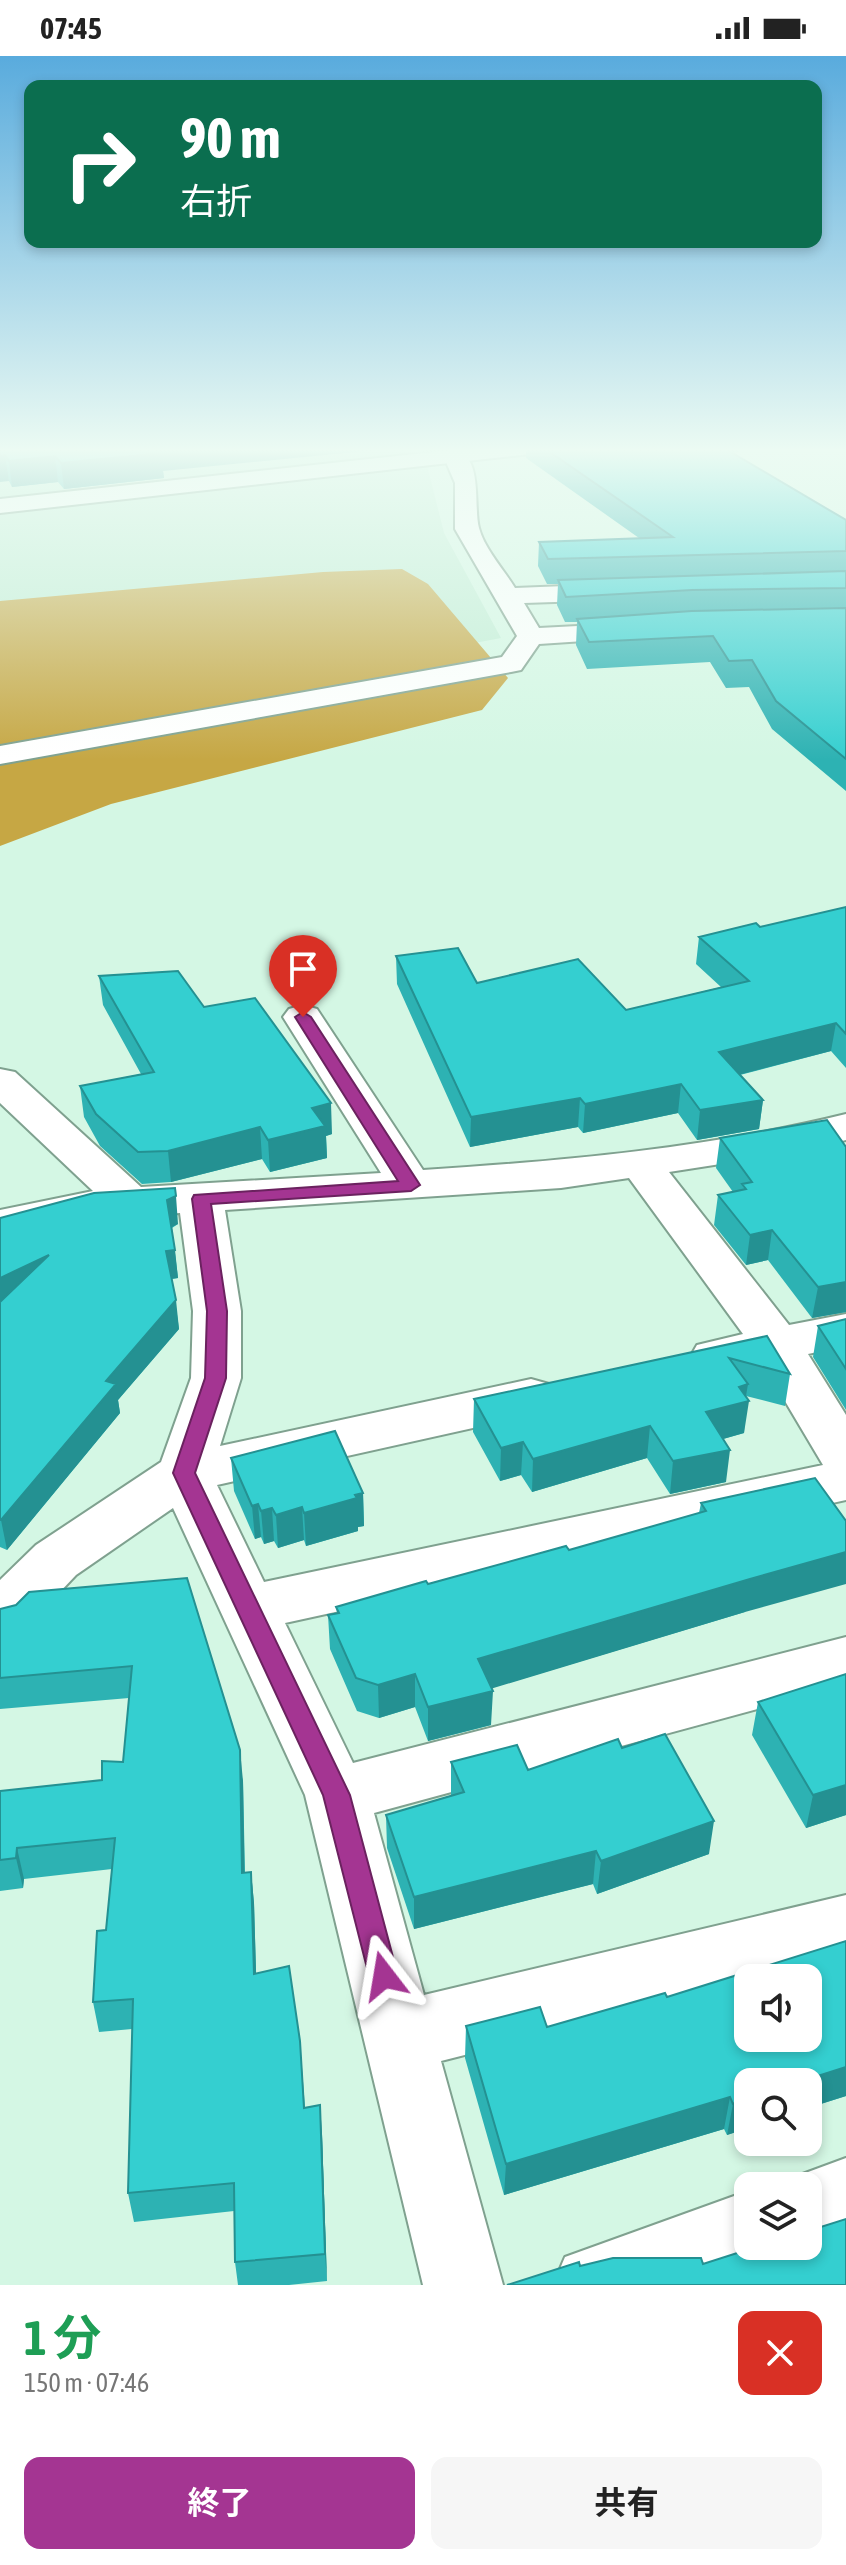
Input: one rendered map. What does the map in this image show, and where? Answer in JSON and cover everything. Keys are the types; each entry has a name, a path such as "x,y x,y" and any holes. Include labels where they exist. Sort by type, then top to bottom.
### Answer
{"street":[{"path":"480,552 531,636"},
{"path":"505,596 644,592"},
{"path":"531,636 662,628"},
{"path":"0,755 511,664 531,636"},
{"path":"303,1017 411,1185"},
{"path":"0,1081 133,1204"},
{"path":"0,1224 97,1204 561,1175 798,1139 846,1127"},
{"path":"640,1163 776,1343 846,1459"},
{"path":"201,1199 217,1311 216,1378 184,1473 337,1795 463,2285"},
{"path":"667,1367 846,1330"},
{"path":"0,1617 56,1560 184,1473 573,1388"},
{"path":"248,1608 846,1480"},
{"path":"337,1795 846,1661"},
{"path":"400,2036 846,1927"},
{"path":"822,2204 846,2196"},
{"path":"593,2285 734,2235"}],"shaded area":[{"path":"0,552 454,552 501,638 0,733"},
{"path":"402,569 428,584 508,678 482,710 111,804 0,846 0,601 323,572"}],"building":[{"path":"544,552 808,552 548,559"},
{"path":"846,571 846,588 692,590 566,597 558,580"},
{"path":"846,608 846,759 776,701 752,660 729,661 713,636 589,642 577,619 692,611"},
{"path":"846,907 846,1034 836,1023 719,1052 763,1100 700,1110 681,1084 585,1104 580,1098 471,1117 396,956 458,948 477,983 578,959 626,1010 749,981 699,937"},
{"path":"178,971 204,1007 255,998 331,1103 312,1108 325,1126 268,1140 260,1127 168,1151 138,1152 96,1114 80,1086 154,1072 99,976"},
{"path":"827,1120 846,1147 846,1282 818,1287 772,1230 750,1235 718,1195 746,1189 742,1184 752,1182 720,1138"},
{"path":"175,1188 176,1196 167,1200 175,1250 166,1251 176,1300 106,1381 116,1384 0,1520 0,1302 49,1255 0,1278 0,1218 94,1193"},
{"path":"846,1319 846,1369 818,1326"},
{"path":"767,1336 790,1374 729,1358 748,1384 739,1387 749,1401 706,1412 730,1450 673,1461 650,1426 533,1459 523,1442 501,1448 474,1399"},
{"path":"335,1431 363,1493 355,1495 357,1498 304,1513 302,1507 276,1515 272,1508 261,1511 258,1504 252,1506 231,1458"},
{"path":"815,1478 846,1521 846,1552 478,1659 493,1691 428,1707 415,1674 378,1685 356,1678 328,1615 339,1613 336,1607 426,1581 428,1584 566,1546 569,1550 706,1511 701,1503"},
{"path":"187,1578 240,1750 242,1873 251,1872 254,1974 289,1966 300,2041 304,2108 320,2105 325,2254 235,2262 234,2183 128,2193 133,1999 93,2002 97,1931 106,1930 115,1838 17,1848 16,1858 0,1860 0,1791 102,1780 102,1761 123,1762 132,1666 0,1678 0,1609 16,1605 29,1592"},
{"path":"846,1674 846,1785 813,1795 758,1702"},
{"path":"665,1734 714,1821 601,1861 596,1851 414,1897 386,1815 464,1792 451,1762 517,1745 528,1770 618,1739 622,1748"},
{"path":"846,1941 846,2067 822,2075 822,2068 734,2068 734,2104 730,2097 506,2164 466,2026 540,2007 547,2027 665,1993 667,1997 734,1976 734,2052 822,2052 822,1964 772,1964"},
{"path":"846,2219 846,2285 507,2285 579,2262 580,2266 613,2258 701,2258 703,2264 734,2254 734,2260 822,2260 822,2227"}],"route":[{"path":"303,1017 411,1185 201,1199 217,1311 216,1378 184,1473 337,1795 384,1976"}]}
